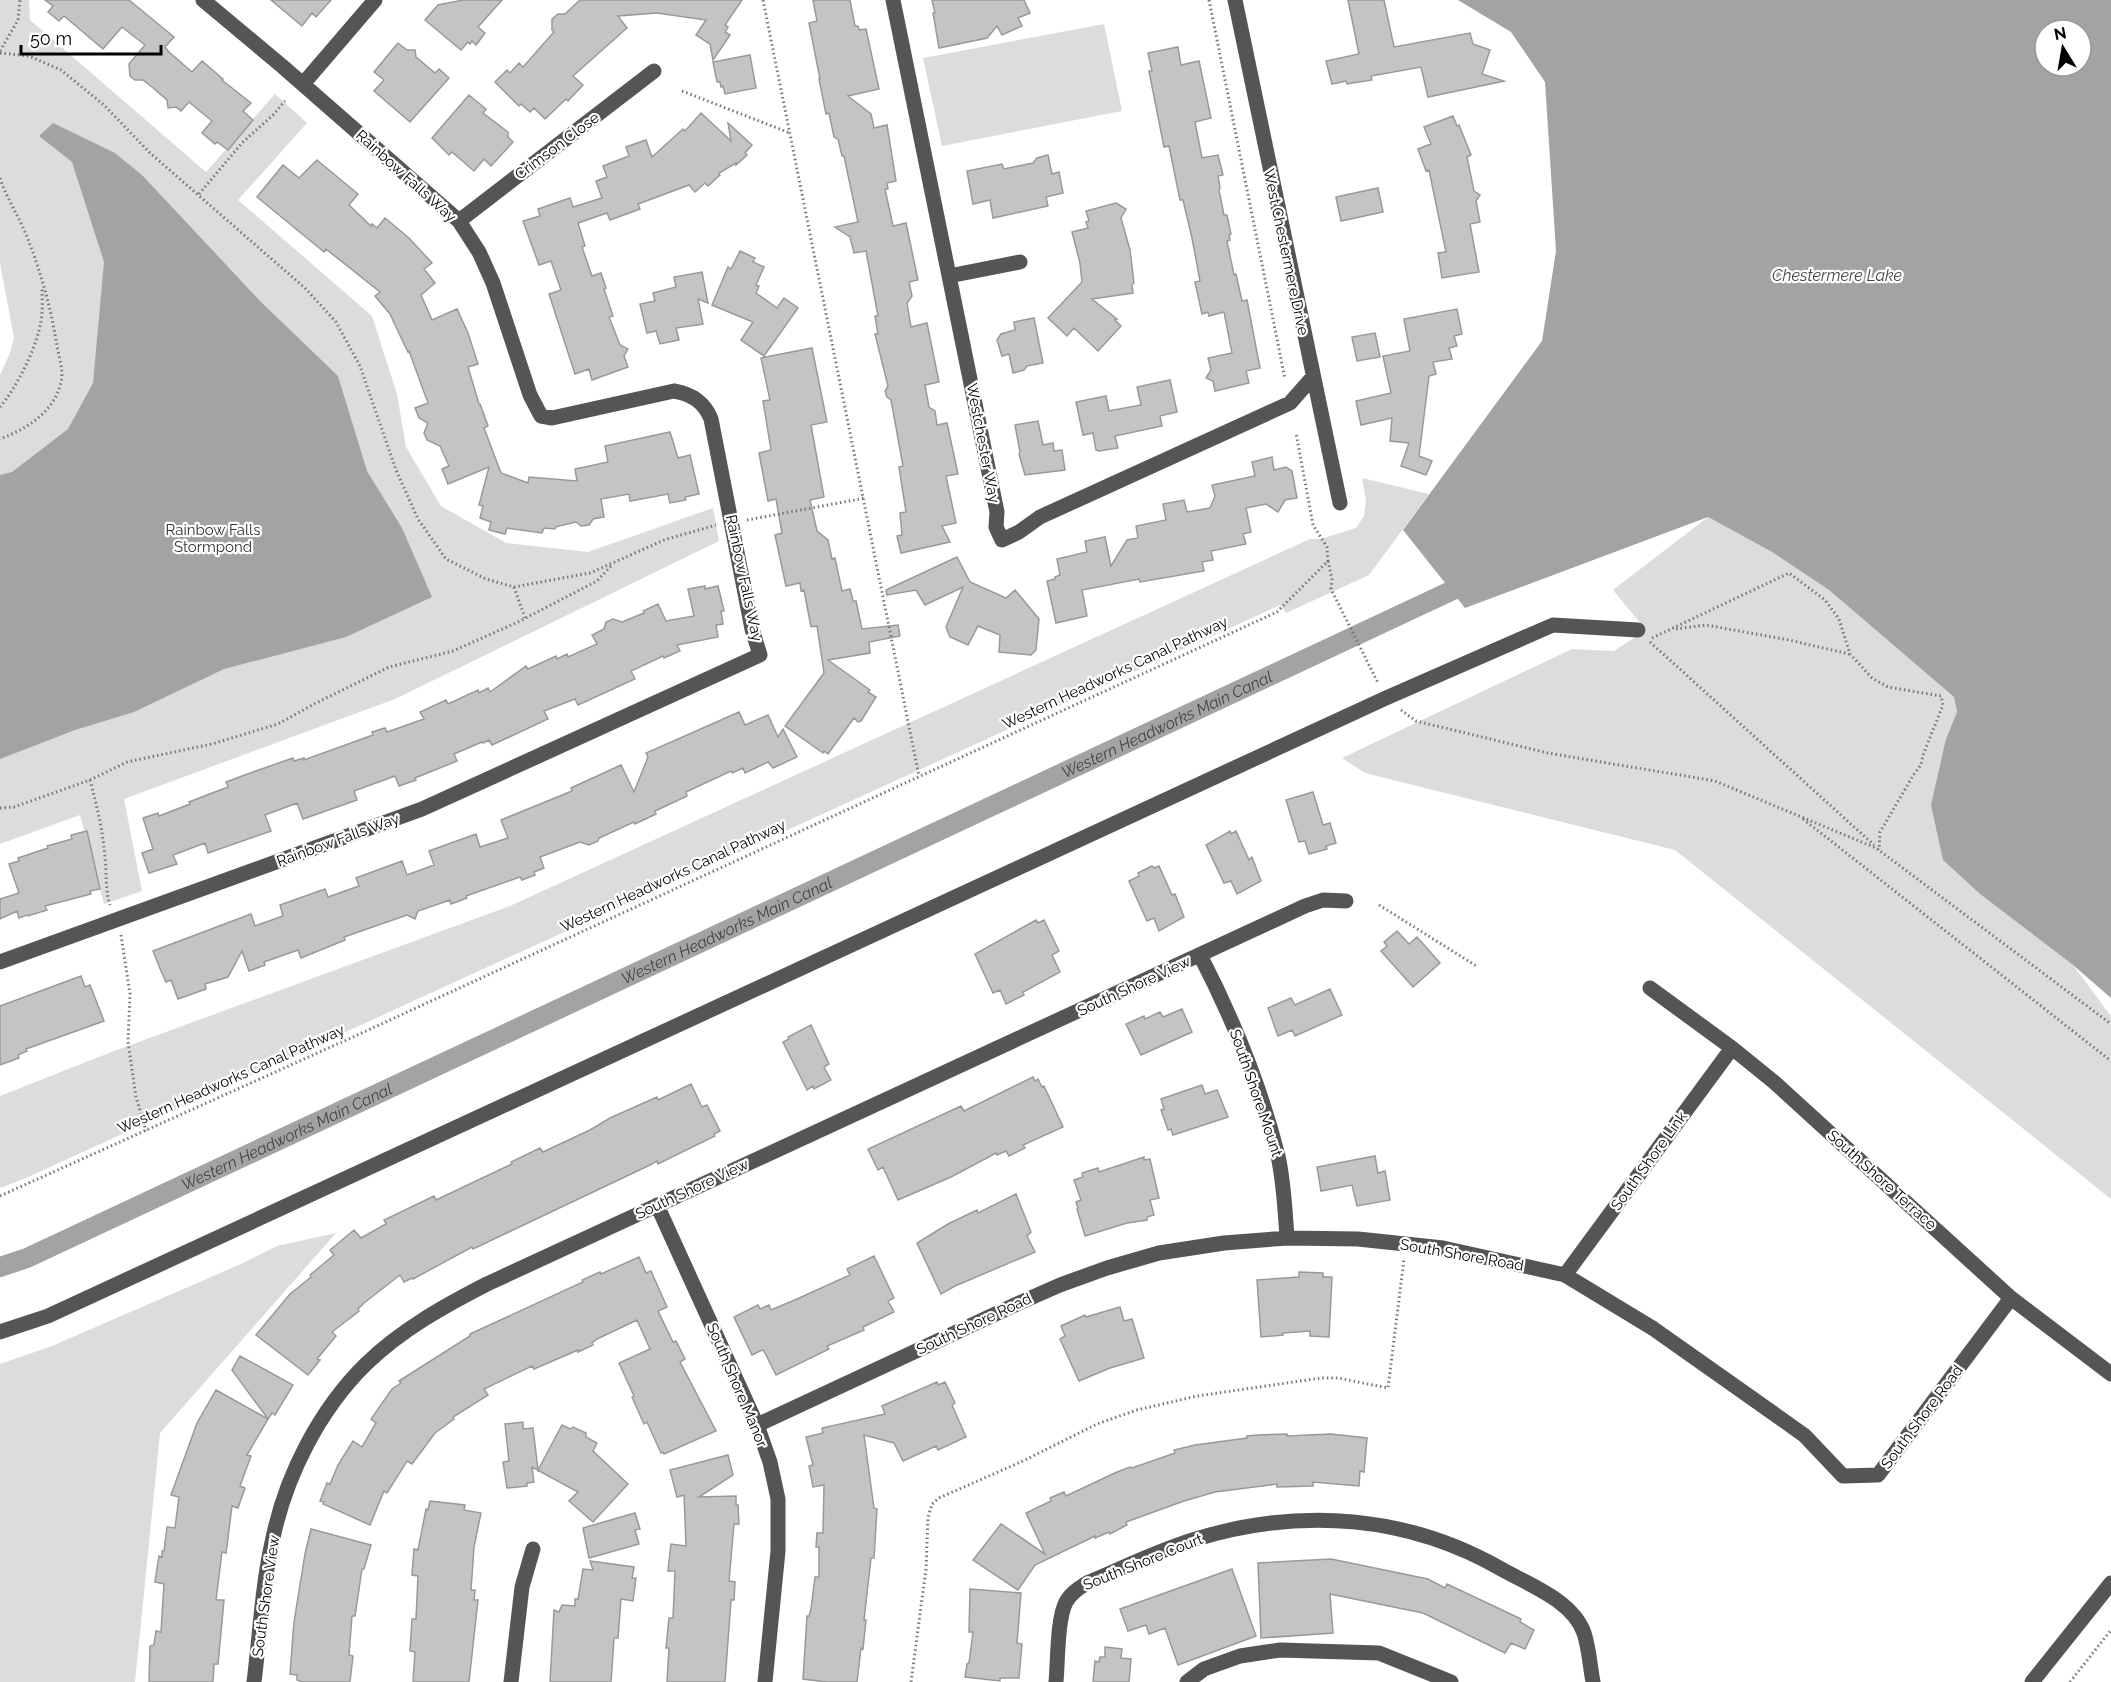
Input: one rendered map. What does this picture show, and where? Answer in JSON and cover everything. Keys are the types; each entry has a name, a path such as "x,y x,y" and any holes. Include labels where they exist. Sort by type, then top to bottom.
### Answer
{"street":[{"name":"Rainbow Falls Way","path":"0,962 422,809 760,655 752,628 716,442 708,411 698,399 688,393 674,391 552,418 541,416 530,395 493,284 479,252 459,221 203,0"},
{"path":"303,84 375,0"},
{"name":"Westchester Way","path":"893,0 997,512 996,527 1002,540 1019,532 1040,517 1290,403 1312,378"},
{"name":"West Chestermere Drive","path":"1235,0 1312,378 1340,503"},
{"name":"Crimson Close","path":"459,221 654,72"},
{"path":"949,276 1020,262"},
{"path":"0,1332 48,1316 1386,698 1553,625 1638,630"},
{"name":"South Shore View","path":"254,1682 269,1561 278,1516 288,1488 307,1446 334,1400 366,1364 404,1332 445,1306 487,1284 1305,906 1323,900 1346,901"},
{"name":"South Shore Mount","path":"1200,955 1235,1030 1269,1125 1283,1185 1287,1238"},
{"name":"South Shore Terrace","path":"1650,988 1732,1047 1774,1082 2011,1298 2111,1374"},
{"name":"South Shore Link","path":"1565,1275 1732,1047"},
{"name":"South Shore Manor","path":"657,1205 758,1425 770,1462 778,1499 778,1551 765,1682"},
{"name":"South Shore Road","path":"758,1425 1060,1285 1159,1253 1224,1243 1287,1238 1358,1239 1443,1248 1565,1275 1654,1329 1804,1435 1843,1476 1878,1475 2011,1298"},
{"name":"South Shore Court","path":"1056,1682 1062,1614 1066,1601 1074,1591 1097,1579 1196,1539 1263,1524 1314,1520 1376,1523 1419,1533 1490,1562 1571,1612 1583,1632 1593,1682"},
{"path":"512,1682 522,1587 533,1549"},
{"path":"2032,1682 2111,1583"},
{"path":"1187,1682 1204,1669 1240,1656 1280,1650 1379,1653 1451,1682"}],"path":[{"path":"20,0 18,20 0,52 30,56 62,70 104,105 150,153 306,289 336,322 360,366 396,470 418,519 446,559 486,579 514,587 590,573 664,540 716,525"},
{"path":"763,0 919,776"},
{"path":"1209,0 1285,379"},
{"path":"682,91 790,133"},
{"path":"199,194 242,143 285,101"},
{"path":"0,178 5,194 24,230 42,283 55,328 62,381 52,403 36,420 23,430 0,439"},
{"path":"0,407 9,397 24,370 41,321 42,283"},
{"path":"1296,433 1313,525 1327,547 1332,579 1331,589 1386,698 1416,721 1548,753 1715,782 1879,850"},
{"path":"746,520 864,498"},
{"name":"Western Headworks Canal Pathway","path":"0,1196 1277,612 1328,561"},
{"path":"0,808 14,807 90,780 127,762 212,744 278,724 389,667 453,651 525,618 597,581 614,564"},
{"path":"1879,850 1880,832 1921,765 1943,705 1941,696 1888,687 1872,678 1850,654 1839,619 1825,600 1789,573 1649,640 1879,850 2111,1024"},
{"path":"514,587 525,618"},
{"path":"1671,629 1706,626 1789,640 1850,654"},
{"path":"90,780 99,814 106,860 107,896 110,905"},
{"path":"1799,816 2111,1061"},
{"path":"1379,904 1478,967"},
{"path":"120,934 129,994 128,1042 136,1097 146,1131"},
{"path":"911,1682 926,1569 928,1517 932,1504 939,1498 1023,1461 1096,1424 1162,1403 1322,1378 1338,1378 1388,1388 1404,1260"},
{"path":"2070,1682 2111,1630"}],"green space":[{"name":"Rainbow Falls Stormpond","path":"0,0 29,0 30,20 206,172 275,94 307,123 238,200 372,316 397,394 406,447 441,506 506,543 588,552 713,508 719,541 395,699 124,799 142,891 104,904 80,815 0,844 0,375 14,338 0,263"},
{"path":"1104,24 1122,111 942,146 923,58"},
{"path":"1362,478 1429,494 1369,575 1286,613 1280,605 0,1188 0,1096 114,1051 510,906 1310,539 1321,539 1356,528 1364,516 1366,501"},
{"path":"1708,517 1772,552 1829,590 1954,697 1957,712 1946,739 1943,860 1980,894 2073,965 2111,1016 2111,1199 1675,850 1365,773 1342,758 1572,649 1614,651 1646,630 1613,590"},
{"path":"336,1233 160,1433 135,1682 0,1682 0,1364 52,1346 241,1264 277,1246"}],"water":[{"name":"Chestermere Lake","path":"1458,0 2111,0 2111,998 2073,965 1980,894 1943,860 1931,805 1946,739 1957,712 1954,697 1829,590 1772,552 1708,517 1465,608 1403,530 1542,341 1556,251 1545,82 1511,32"},
{"path":"53,123 115,153 142,175 261,302 338,376 367,471 402,528 432,597 346,637 224,669 134,712 75,730 0,759 0,475 12,472 68,429 93,383 104,262 72,162 39,136"}],"building":[{"path":"45,0 129,0 174,37 165,47 192,72 202,61 251,103 243,111 253,120 228,150 217,142 215,144 202,133 212,121 189,102 181,111 176,107 168,108 167,100 152,87 143,80 135,80 130,76 129,64 145,45 122,27 103,49 64,16 59,21 48,12 53,6"},
{"path":"271,0 331,0 316,17 312,13 302,26"},
{"path":"463,0 502,0 478,27 485,33 476,45 472,41 470,44 468,42 461,50 425,20 438,5"},
{"path":"580,0 742,0 725,25 728,27 725,32 730,35 713,60 710,44 696,35 706,20 657,13 618,16 627,28 573,76 583,85 568,101 566,99 545,119 534,108 530,112 521,104 519,106 495,82 507,70 510,73 519,63 523,67 554,32 552,19 558,14 565,14"},
{"path":"813,0 850,0 855,26 858,26 859,30 866,29 879,89 848,96 871,114 874,128 887,125 896,181 887,183 888,189 885,189 893,226 906,223 918,280 909,282 912,296 907,303 911,327 927,323 939,382 925,385 929,407 935,411 937,425 947,423 958,474 946,476 956,523 942,526 950,542 901,553 897,536 902,535 900,513 906,512 899,467 903,466 891,400 885,391 888,386 875,334 878,334 875,316 878,316 866,251 854,253 850,237 835,227 858,222 844,156 842,156 838,139 834,137 829,113 826,114 809,23 817,21"},
{"path":"932,0 1024,0 1030,13 1018,18 1022,26 1002,35 997,26 987,38 939,48"},
{"path":"1348,0 1384,0 1394,47 1470,33 1473,44 1490,50 1482,74 1504,81 1428,97 1421,67 1371,76 1372,80 1332,84 1326,61 1359,54"},
{"path":"398,43 407,50 415,50 416,57 435,73 439,69 449,78 410,122 374,91 384,80 374,72"},
{"path":"1178,47 1181,65 1199,61 1211,118 1195,122 1202,158 1218,155 1223,175 1218,176 1219,190 1231,234 1229,235 1230,240 1227,241 1242,301 1247,300 1260,368 1246,371 1249,383 1215,391 1213,381 1206,378 1211,370 1208,358 1232,353 1224,312 1209,316 1208,312 1202,314 1195,282 1200,281 1192,238 1183,200 1180,200 1169,146 1164,147 1149,71 1152,71 1148,53"},
{"path":"750,55 756,88 725,94 723,86 721,87 720,82 717,82 713,62"},
{"path":"469,95 486,109 483,113 508,132 508,137 513,142 491,166 484,159 474,171 452,152 449,155 432,138"},
{"path":"701,113 731,141 728,123 752,145 745,153 747,155 736,165 736,163 719,173 720,175 708,186 705,183 695,192 689,185 638,204 640,209 610,220 607,213 578,223 585,246 582,247 592,276 601,273 613,316 609,317 620,345 628,349 624,356 628,367 592,380 589,369 575,374 549,294 561,290 551,261 539,265 523,221 540,216 538,209 570,198 573,207 602,198 596,181 607,177 603,166 629,156 626,147 646,140 652,157 683,129 685,131"},
{"path":"1453,116 1471,155 1467,157 1474,191 1480,195 1476,201 1480,222 1470,224 1479,272 1442,278 1438,253 1446,252 1429,170 1426,171 1418,149 1431,144 1424,127"},
{"path":"1048,155 1052,174 1059,172 1063,193 1046,197 1048,206 993,218 990,200 973,204 967,171 1002,164 1004,169 1033,163 1037,158"},
{"path":"317,160 358,194 349,205 371,226 372,224 377,228 385,218 409,238 432,263 424,269 435,283 421,295 432,320 457,309 468,333 478,364 468,367 488,426 484,428 501,473 528,483 529,477 577,481 575,469 608,462 605,446 670,432 678,458 690,455 699,494 685,497 686,500 670,503 668,494 630,501 629,494 601,499 604,517 593,519 589,525 581,526 576,522 555,527 555,529 544,528 542,533 507,528 505,534 489,530 491,522 480,518 483,506 479,505 489,467 448,484 442,469 449,466 440,446 427,440 424,433 428,423 419,418 415,408 428,403 409,351 390,314 375,296 380,292 326,249 324,252 257,197 283,165 299,178"},
{"path":"1378,188 1383,212 1341,221 1336,197"},
{"path":"1116,203 1126,209 1121,218 1130,250 1133,293 1092,299 1117,319 1115,320 1121,326 1098,351 1074,328 1067,336 1048,318 1082,282 1072,232 1088,228 1086,222 1089,221 1086,211"},
{"path":"740,251 755,258 753,262 764,267 756,285 759,286 756,293 777,308 784,298 798,308 764,356 741,340 753,322 712,305 728,267 731,269"},
{"path":"702,272 708,303 698,299 703,324 676,328 679,340 660,344 656,331 647,333 640,304 655,301 653,293 676,287 674,277"},
{"path":"1457,309 1462,334 1454,336 1457,346 1449,348 1452,359 1433,362 1436,374 1429,376 1419,456 1432,461 1426,475 1401,466 1409,443 1390,441 1392,418 1361,425 1356,401 1391,393 1383,356 1410,351 1404,319"},
{"path":"1034,318 1043,363 1027,366 1024,370 1013,373 1009,354 1002,356 997,340 1001,334 1015,330 1014,322"},
{"path":"1375,333 1380,357 1357,361 1352,337"},
{"path":"812,348 827,422 811,425 824,497 810,500 817,531 828,540 832,559 835,558 842,591 850,589 853,601 856,601 862,629 898,625 900,636 869,642 870,653 828,660 870,690 868,692 876,697 861,721 858,722 854,718 828,754 824,751 823,753 785,726 824,673 817,626 811,627 804,590 801,591 800,583 786,586 775,535 782,533 776,499 768,501 759,453 771,450 763,401 770,400 761,358"},
{"path":"1170,380 1177,412 1160,416 1162,426 1115,436 1118,448 1099,451 1096,450 1093,433 1083,435 1076,402 1106,396 1109,411 1141,405 1137,387"},
{"path":"1038,421 1043,445 1053,443 1054,451 1062,450 1065,470 1025,475 1015,425"},
{"path":"1272,457 1274,470 1286,467 1292,471 1297,498 1285,500 1278,512 1266,504 1246,508 1251,532 1243,534 1246,544 1211,551 1213,560 1202,562 1204,571 1140,582 1139,579 1082,590 1087,616 1056,623 1047,581 1060,575 1057,559 1087,552 1085,541 1105,537 1111,566 1127,540 1138,538 1136,526 1166,520 1163,504 1184,500 1187,512 1210,508 1215,496 1212,485 1255,476 1252,462"},
{"path":"957,557 970,582 1006,598 1015,590 1039,619 1036,650 1031,655 999,652 1000,635 978,626 968,645 950,637 946,627 963,587 925,605 916,590 887,595 886,590"},
{"path":"705,586 705,589 718,586 724,611 721,611 723,624 716,625 718,637 677,645 680,651 631,671 635,679 578,705 575,699 544,711 548,719 492,745 489,740 454,754 457,761 415,778 416,780 399,786 395,776 354,791 357,800 303,819 297,803 265,815 271,831 208,853 205,843 173,855 177,864 149,873 142,853 153,849 143,818 158,813 159,816 190,804 189,802 228,787 226,782 253,772 293,758 294,761 304,758 304,760 373,735 372,732 385,728 387,732 424,719 420,712 446,700 448,704 478,690 479,693 488,688 490,692 526,666 528,669 556,656 557,659 567,654 568,657 597,644 592,635 604,629 606,622 613,619 622,622 658,604 666,621 694,616 688,589"},
{"path":"739,712 745,725 768,715 778,737 783,729 797,757 773,768 768,762 745,773 743,768 732,773 731,771 686,792 687,796 655,811 656,814 599,838 598,841 589,845 580,842 540,857 544,868 534,872 535,875 522,880 520,877 466,896 467,898 451,904 450,900 418,911 415,919 407,915 344,937 345,940 301,958 298,950 264,962 265,965 249,971 242,951 228,977 205,984 206,989 178,999 171,980 166,982 153,951 251,914 255,926 283,916 280,905 325,889 328,897 359,886 356,878 402,861 407,875 434,865 429,851 476,834 480,847 508,838 501,820 572,791 571,788 621,765 634,792 648,757 646,753"},
{"path":"1313,792 1323,825 1330,823 1336,843 1326,846 1327,849 1309,854 1305,841 1299,842 1286,800"},
{"path":"87,831 100,889 90,891 91,894 45,906 47,910 28,916 19,918 17,911 0,919 0,899 19,893 9,864 19,861 18,858 48,848 47,846 72,839 71,835"},
{"path":"1230,831 1231,834 1236,831 1249,860 1252,857 1261,881 1237,894 1231,881 1224,883 1206,845"},
{"path":"1152,866 1154,868 1159,866 1172,895 1175,894 1184,917 1159,931 1154,918 1147,921 1129,881"},
{"path":"1036,920 1038,923 1044,920 1059,951 1052,955 1060,972 1006,1004 1000,990 993,993 975,954"},
{"path":"1397,931 1409,944 1417,937 1440,963 1413,987 1381,951 1387,946 1384,942"},
{"path":"81,976 85,987 90,985 104,1021 26,1049 27,1051 18,1055 19,1058 0,1065 0,1006"},
{"path":"1330,989 1342,1015 1295,1036 1292,1030 1278,1036 1268,1008 1291,998 1295,1005"},
{"path":"1182,1009 1192,1032 1141,1055 1126,1024 1144,1016 1145,1019 1160,1012 1163,1017"},
{"path":"811,1025 829,1064 824,1067 831,1080 807,1090 783,1042"},
{"path":"1033,1077 1035,1081 1038,1079 1042,1087 1044,1086 1063,1127 1023,1145 1025,1148 1009,1156 1006,1151 997,1155 996,1153 951,1177 898,1200 883,1167 878,1170 868,1149 961,1106 964,1111"},
{"path":"691,1084 702,1107 707,1105 720,1131 714,1134 715,1136 658,1164 657,1161 473,1249 472,1247 413,1279 404,1282 400,1275 332,1332 336,1336 317,1359 320,1360 308,1375 256,1335 290,1294 334,1255 330,1250 354,1230 361,1238 386,1224 384,1220 434,1196 436,1200 540,1148 543,1152 610,1118 657,1097 658,1100"},
{"path":"1202,1085 1205,1094 1217,1090 1228,1117 1173,1135 1171,1129 1168,1130 1161,1110 1164,1109 1161,1099"},
{"path":"1375,1156 1378,1173 1385,1171 1390,1200 1357,1206 1352,1185 1321,1191 1317,1167"},
{"path":"1144,1157 1144,1160 1150,1159 1159,1198 1150,1200 1154,1215 1147,1217 1147,1220 1127,1223 1085,1236 1076,1202 1081,1200 1074,1180 1083,1177 1082,1173 1098,1168 1099,1172"},
{"path":"1016,1194 1031,1232 1027,1236 1035,1252 941,1294 917,1243 948,1224 977,1210 978,1213"},
{"path":"874,1256 894,1298 888,1301 894,1312 863,1327 864,1330 827,1346 829,1349 776,1375 764,1351 752,1355 734,1317 758,1305 760,1309 769,1305 771,1310 797,1299 850,1275 847,1269"},
{"path":"639,1257 646,1273 651,1271 667,1307 658,1311 673,1342 676,1341 685,1359 680,1362 716,1431 664,1454 661,1453 647,1422 644,1424 619,1363 650,1349 637,1320 597,1339 592,1343 593,1345 578,1352 578,1350 534,1369 532,1366 484,1389 488,1395 453,1417 454,1419 435,1433 412,1464 407,1461 387,1493 384,1491 370,1525 320,1501 327,1483 330,1484 338,1465 353,1441 362,1447 376,1423 371,1419 392,1389 401,1383 399,1381 470,1334 583,1282 582,1280"},
{"path":"1299,1272 1323,1273 1323,1277 1332,1277 1329,1337 1310,1336 1310,1331 1261,1337 1257,1280 1299,1277"},
{"path":"1120,1307 1124,1321 1132,1319 1144,1358 1110,1368 1079,1381 1060,1339 1065,1336 1061,1326 1085,1315 1086,1317"},
{"path":"240,1356 293,1385 275,1415 272,1413 268,1419 232,1370"},
{"path":"937,1382 938,1385 945,1382 955,1403 952,1405 966,1437 938,1450 936,1446 903,1461 894,1443 864,1435 874,1508 877,1509 874,1558 871,1558 863,1649 861,1648 857,1682 803,1679 807,1616 811,1609 815,1577 819,1577 819,1547 816,1547 817,1533 823,1533 824,1485 813,1487 809,1466 813,1465 806,1437 823,1433 822,1428 885,1414 882,1406"},
{"path":"216,1390 268,1419 247,1455 251,1456 240,1486 245,1488 238,1508 232,1506 226,1553 222,1552 216,1600 224,1600 218,1664 214,1664 213,1682 149,1682 150,1646 154,1645 156,1631 161,1632 164,1584 155,1582 159,1556 162,1557 162,1551 164,1551 167,1527 175,1528 179,1497 171,1495 197,1423"},
{"path":"523,1422 523,1429 533,1428 538,1470 562,1425 586,1433 586,1437 597,1443 593,1451 628,1484 593,1522 569,1501 578,1492 532,1467 534,1482 527,1483 527,1486 507,1488 503,1462 509,1461 505,1424"},
{"path":"1287,1434 1287,1436 1331,1434 1367,1438 1364,1472 1360,1471 1359,1486 1313,1482 1313,1486 1277,1487 1277,1484 1215,1492 1184,1501 1126,1522 1127,1525 1110,1534 1109,1532 1095,1538 1095,1536 1035,1565 1018,1590 973,1560 1001,1524 1045,1554 1026,1513 1064,1492 1066,1496 1117,1472 1175,1453 1174,1450 1247,1438 1247,1436"},
{"path":"728,1455 733,1475 699,1497 736,1496 736,1505 738,1505 739,1524 734,1524 729,1581 735,1582 734,1600 731,1600 725,1682 667,1682 669,1648 666,1648 669,1618 673,1618 675,1571 668,1571 671,1544 686,1546 684,1495 677,1497 670,1470"},
{"path":"430,1501 465,1505 464,1510 481,1513 474,1547 471,1590 475,1590 474,1600 478,1600 469,1682 413,1682 415,1652 410,1651 412,1619 416,1619 418,1576 412,1575 414,1549 418,1550 426,1509 428,1510"},
{"path":"635,1513 640,1529 635,1530 639,1544 589,1558 583,1528"},
{"path":"311,1529 371,1545 364,1569 362,1569 355,1616 352,1616 349,1655 353,1656 350,1682 303,1682 297,1680 297,1675 290,1674 294,1622"},
{"path":"1331,1559 1428,1579 1445,1588 1447,1584 1521,1619 1520,1622 1534,1630 1525,1649 1511,1643 1505,1653 1423,1613 1330,1594 1333,1633 1261,1638 1258,1563"},
{"path":"590,1561 634,1567 632,1578 636,1578 633,1601 621,1599 618,1638 614,1638 611,1682 550,1682 554,1610 559,1612 562,1605 575,1606 583,1569 593,1570"},
{"path":"1232,1569 1256,1636 1178,1665 1165,1628 1149,1634 1146,1625 1128,1631 1120,1609"},
{"path":"970,1589 1021,1593 1017,1643 1022,1644 1019,1678 1000,1678 1000,1681 965,1677 973,1632 969,1632"},
{"path":"1105,1647 1122,1649 1121,1658 1131,1659 1129,1682 1093,1682 1095,1661 1099,1662 1100,1657 1105,1657"}],"waterway":[{"name":"Western Headworks Main Canal","path":"0,1267 27,1258 1453,590"}]}
